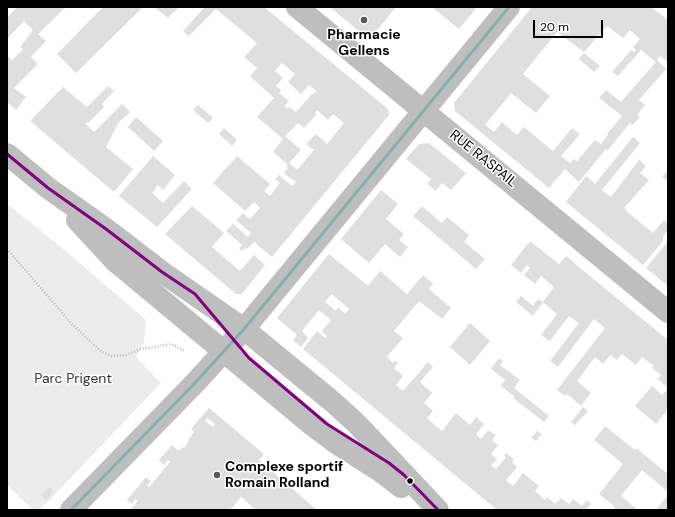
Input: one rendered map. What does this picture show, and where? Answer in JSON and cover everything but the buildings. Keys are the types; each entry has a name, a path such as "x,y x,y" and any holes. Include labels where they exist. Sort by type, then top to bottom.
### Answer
{"street":[{"name":"RUE RASPAIL","path":"297,7 668,312"},
{"path":"71,510 234,341 510,7"},
{"path":"7,154 48,188 106,229 162,272 195,294 234,341 324,434 380,471 433,510"},
{"path":"48,188 116,261 234,341 340,408 438,510"}],"path":[{"path":"7,249 71,323 102,352 111,356 126,355 141,349 171,344 190,354 207,370"}],"green space":[{"name":"Parc Prigent","path":"7,204 61,247 146,320 144,343 136,357 161,383 40,510 33,510 7,485"}],"transit line":[{"path":"71,510 195,383 244,329 509,7"},
{"path":"7,154 48,188 106,229 162,272 195,294 249,358 327,424 389,463 404,475 438,510"}],"place":[{"name":"Pharmacie Gellens","path":"364,20"},
{"name":"Complexe sportif Romain Rolland","path":"217,475"}]}
